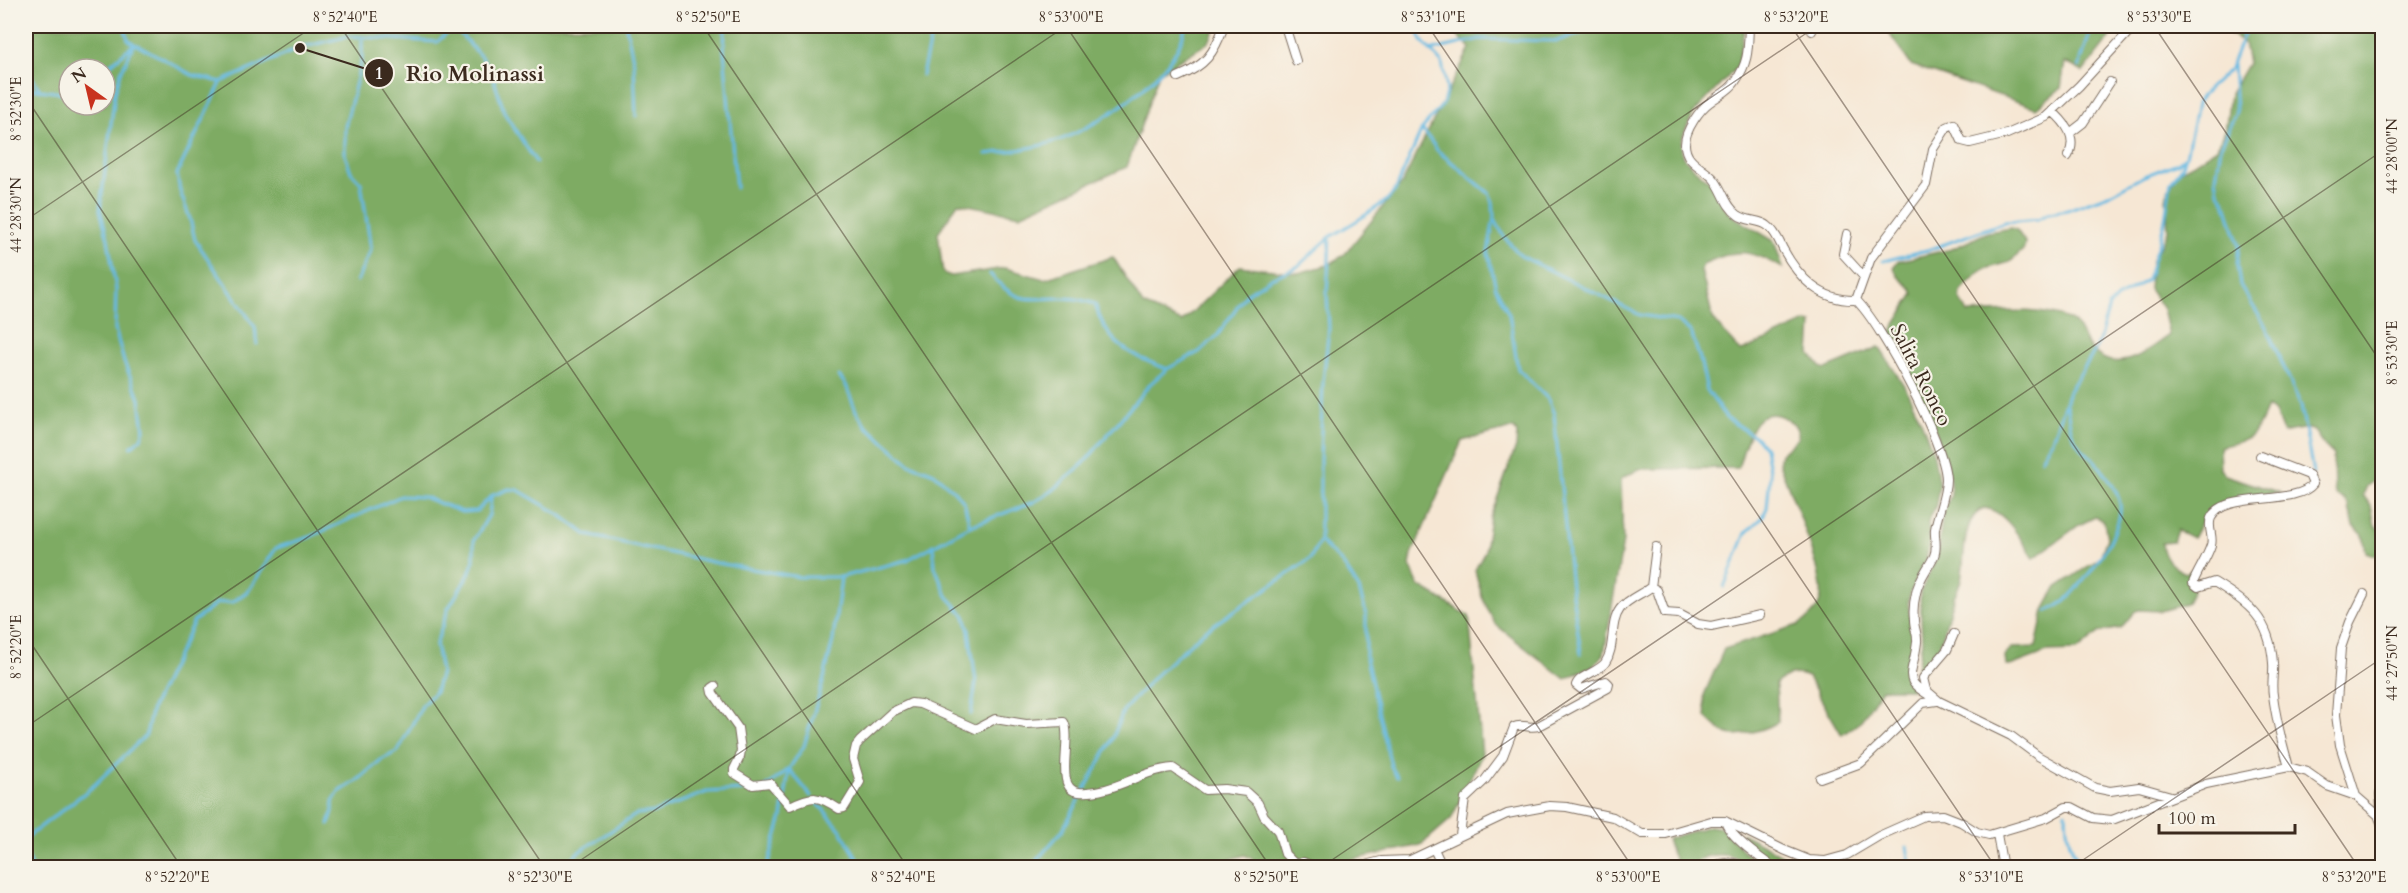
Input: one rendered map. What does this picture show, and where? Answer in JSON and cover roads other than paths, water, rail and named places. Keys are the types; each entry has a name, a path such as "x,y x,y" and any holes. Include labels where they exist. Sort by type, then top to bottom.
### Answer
{"street":[{"path":"1178,77 1197,69 1204,62 1224,26"},
{"path":"1285,26 1296,61"},
{"path":"1749,26 1749,53 1745,63 1731,87 1708,103 1700,113 1686,139 1686,151 1693,163 1715,181 1736,214 1764,223 1772,229 1792,264 1808,284 1830,297 1856,300 1871,258 1926,184 1933,149 1947,127 1954,124 1962,141 1970,143 2007,134 2046,117 2079,86 2134,26"},
{"path":"2070,133 2083,123 2110,82"},
{"path":"2052,111 2067,126 2070,133 2072,142 2068,156"},
{"path":"1846,234 1843,254 1864,277"},
{"name":"Salita Ronco","path":"1856,300 1872,320 1921,405 1945,466 1945,486 1935,531 1935,551 1922,575 1915,595 1914,619 1918,640 1909,672 1918,688 1938,701 2011,736 2038,756 2095,788 2110,791 2139,788 2171,796"},
{"path":"2260,456 2309,476 2312,486 2285,496 2242,501 2215,513 2210,526 2212,544 2193,583 2198,587 2214,582 2226,589 2256,612 2268,633 2273,653 2272,693 2281,741 2289,767"},
{"path":"1460,835 1466,799 1485,780 1503,756 1515,727 1538,726 1608,688 1609,684 1606,681 1581,689 1576,685 1578,680 1606,662 1619,610 1651,587 1656,547"},
{"path":"1651,587 1657,591 1665,613 1679,614 1705,626 1731,623 1760,615"},
{"path":"2356,796 2340,745 2336,715 2341,648 2350,622 2364,594"},
{"path":"1938,701 1926,690 1923,678 1947,651 1954,634"},
{"path":"715,686 712,688 714,693 738,728 741,750 734,774 753,785 770,783 790,806 815,797 827,800 839,809 844,808 854,796 860,782 853,759 856,746 892,712 911,703 920,704 976,729 995,719 1026,724 1064,722 1067,738 1065,774 1068,787 1074,792 1086,793 1145,774 1173,768 1205,790 1224,789 1245,792 1258,803 1264,816 1278,831 1285,855 1295,864 1303,862 1319,867"},
{"path":"1820,778 1861,763 1923,703 1929,700 1938,701"},
{"path":"1353,867 1381,861 1410,860 1507,814 1550,806 1567,807 1613,817 1642,834 1666,834 1711,821 1725,821 1784,850 1816,861 1846,855 1924,816 1943,815 1977,832 1996,834 2046,818 2066,807 2072,807 2093,819 2112,820 2206,784 2289,767 2307,772 2327,786 2356,796 2378,815 2382,824"},
{"path":"2382,790 2380,794 2382,824"},
{"path":"1725,821 1726,826 1737,837 1763,861 1774,867"},
{"path":"1996,834 2003,867"},
{"path":"1434,849 1443,867"},
{"path":"1707,867 1723,862 1737,862 1749,867"}],"waterway":[{"path":"124,26 128,39 134,44 115,92 100,210 108,239 116,289 115,329 124,362 140,399 144,430 141,438 131,447"},
{"path":"117,59 134,44 192,75 221,82 300,48 349,36 437,42 455,26"},
{"path":"626,26 634,64 636,116"},
{"path":"725,26 724,51 736,188"},
{"path":"922,75 933,26"},
{"path":"986,154 1055,142 1091,125 1126,102 1158,74 1171,58 1180,42 1185,26"},
{"path":"26,838 91,788 146,735 152,708 194,621 217,603 233,602 249,590 276,548 310,537 401,496 424,497 462,512 477,511 491,496 509,489 518,490 559,514 587,535 717,563 799,577 841,577 907,560 970,526 1034,502 1052,491 1084,463 1150,384 1167,369 1199,352 1217,336 1246,294 1271,278 1297,267 1330,237 1386,201 1395,191 1422,129 1443,104 1447,88 1442,63 1422,41 1416,26"},
{"path":"1430,51 1480,39 1557,41 1601,26"},
{"path":"2079,67 2089,36 2095,26"},
{"path":"2041,459 2052,440 2069,391 2097,348 2109,306 2117,298 2147,280 2164,225 2171,182 2182,167 2186,156 2197,104 2203,94 2230,69 2247,26"},
{"path":"454,27 483,59 493,77 505,114 536,162"},
{"path":"357,281 371,249 361,183 351,172 345,155 345,127 362,58 362,37"},
{"path":"2233,64 2236,112 2221,146 2216,178 2218,191 2225,201 2239,246 2237,265 2240,285 2266,327 2301,406 2313,473"},
{"path":"26,68 40,90"},
{"path":"221,83 177,174 195,240 255,327 257,344"},
{"path":"26,88 57,92"},
{"path":"1422,129 1438,151 1489,193 1493,202 1494,218 1488,253 1496,288 1509,314 1518,369 1548,399 1554,414 1571,587 1581,653"},
{"path":"1883,261 1931,249 2005,222 2038,219 2049,213 2067,210 2111,194 2144,176 2178,163 2185,157"},
{"path":"1495,220 1505,238 1521,256 1640,315 1678,321 1691,332 1707,390 1726,418 1757,438 1765,448 1770,475 1767,508 1762,518 1746,533 1724,587"},
{"path":"1030,868 1062,831 1113,738 1123,711 1156,675 1203,632 1310,559 1320,541 1320,459 1323,382 1329,328 1327,295 1330,237"},
{"path":"990,274 1012,294 1022,297 1076,299 1095,304 1100,318 1113,339 1131,353 1167,369"},
{"path":"839,376 846,385 856,411 867,427 910,464 934,473 954,491 964,502 970,526"},
{"path":"2047,611 2067,599 2091,571 2111,539 2120,512 2119,499 2110,481 2099,465 2076,441 2071,430 2066,405"},
{"path":"329,824 333,801 339,792 358,780 381,760 398,751 423,704 435,692 441,672 436,644 448,609 469,574 474,560 474,540 489,515 491,498"},
{"path":"1320,541 1343,564 1359,589 1366,614 1366,658 1391,766 1397,777"},
{"path":"933,545 935,567 947,596 965,616 969,631 976,682 971,714"},
{"path":"566,868 577,853 637,814 655,812 707,792 764,789 789,769 804,746 823,682 833,640 841,577"},
{"path":"789,769 811,796"},
{"path":"767,868 782,817 789,770"},
{"path":"816,801 840,829 863,868"},
{"path":"2066,812 2070,842 2083,868"},
{"path":"1907,847 1911,868"},
{"path":"26,854 32,868"}],"place":[{"name":"Rio Molinassi","path":"300,48"}]}
